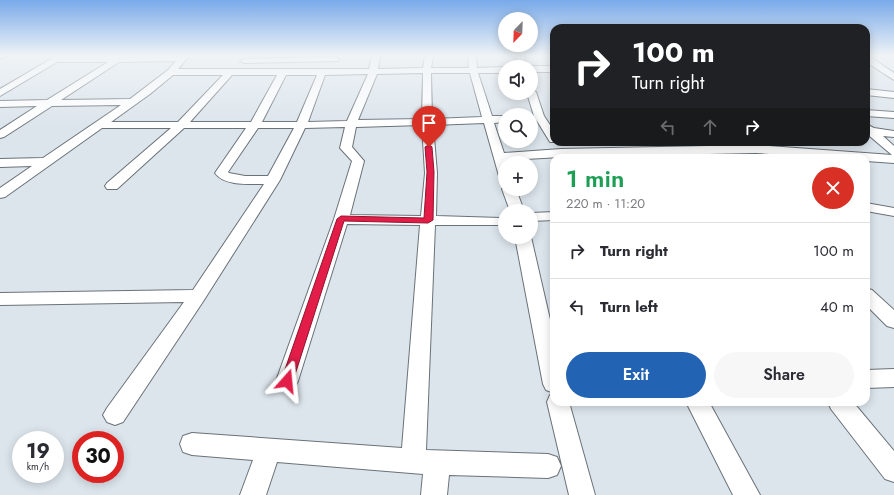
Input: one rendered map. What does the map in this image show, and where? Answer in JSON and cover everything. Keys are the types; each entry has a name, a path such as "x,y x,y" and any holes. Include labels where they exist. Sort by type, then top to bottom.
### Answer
{"street":[{"path":"0,93 24,79"},
{"path":"0,135 86,79"},
{"path":"0,194 131,102 159,79"},
{"path":"112,186 181,124 221,79"},
{"path":"273,180 235,179 224,177 221,173 255,124 279,79"},
{"path":"114,416 198,296 273,180 301,125 322,79"},
{"path":"287,381 341,219 358,161 346,148 351,124 370,79"},
{"path":"427,79 427,122 431,172 428,220 425,462 434,495"},
{"path":"476,79 499,156"},
{"path":"870,93 892,97"},
{"path":"0,104 131,102"},
{"path":"870,113 894,115"},
{"path":"538,116 550,116"},
{"path":"99,125 301,125 498,119"},
{"path":"538,120 550,136"},
{"path":"870,129 894,134"},
{"path":"870,131 894,152"},
{"path":"821,146 828,154"},
{"path":"577,154 634,150 756,149 828,154"},
{"path":"713,150 718,154"},
{"path":"531,156 550,155"},
{"path":"870,157 894,159"},
{"path":"0,163 44,162"},
{"path":"870,208 894,212"},
{"path":"538,217 550,216"},
{"path":"341,219 498,222"},
{"path":"524,244 550,365"},
{"path":"0,299 87,296 198,296"},
{"path":"870,298 894,321"},
{"path":"870,379 894,378"},
{"path":"559,406 582,495"},
{"path":"699,406 747,495"},
{"path":"842,406 894,470"},
{"path":"192,444 425,462 548,466"},
{"path":"253,495 269,450"}],"route":[{"path":"287,381 341,219 428,220 431,172 429,147"}]}
